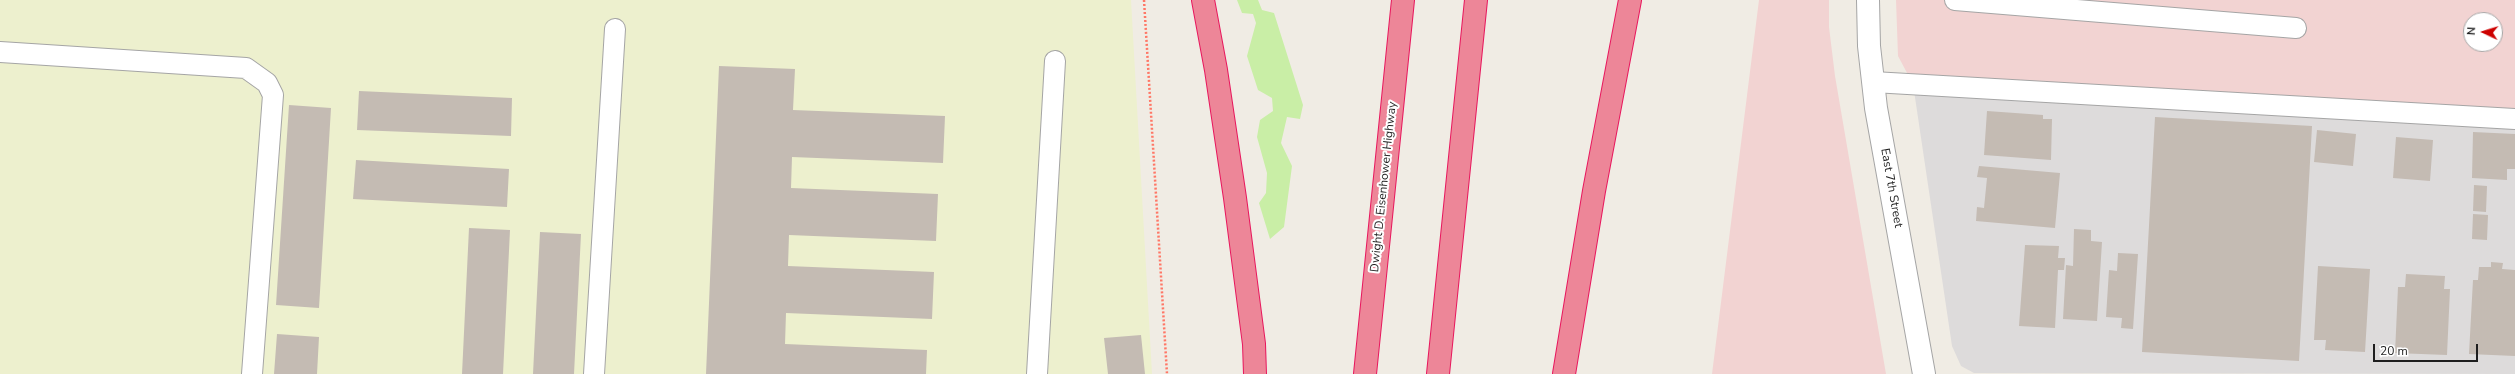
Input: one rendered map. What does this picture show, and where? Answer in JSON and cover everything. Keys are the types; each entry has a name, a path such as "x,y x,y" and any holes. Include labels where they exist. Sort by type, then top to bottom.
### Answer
{"highway":[{"path":"1203,0 1216,70 1235,198 1254,344 1255,374"},
{"name":"Dwight D. Eisenhower Highway","path":"1365,374 1403,0"},
{"path":"1438,374 1476,0"},
{"path":"1564,374 1594,191 1630,0"}],"street":[{"name":"East 7th Street","path":"1868,0 1869,46 1873,82 1924,374"}],"lane":[{"path":"1955,0 2296,28"},
{"path":"594,374 615,29"},
{"path":"0,52 246,68 267,83 273,95 252,374"},
{"path":"1037,374 1055,61"},
{"path":"1873,82 2515,119"}],"path":[{"path":"1144,0 1167,374"}],"shaded area":[{"path":"1759,0 1829,0 1829,27 1835,76 1886,374 1712,374"},
{"path":"1896,0 2515,0 2515,119 1913,84 1898,56"},
{"path":"1913,84 2515,119 2515,374 1974,373 1961,366 1952,346"}],"green space":[{"path":"0,0 1131,0 1152,374 0,374"},
{"path":"1237,0 1258,0 1262,10 1274,13 1303,105 1300,119 1287,117 1281,143 1292,166 1284,227 1270,239 1259,203 1266,193 1267,173 1257,137 1260,120 1273,111 1272,98 1258,90 1247,56 1256,23 1253,14 1242,13"}],"building":[{"path":"719,66 795,69 793,110 945,116 943,163 792,157 791,188 938,194 936,241 789,235 788,266 934,272 932,319 786,313 785,344 927,350 926,374 706,374"},
{"path":"359,91 512,98 511,136 357,130"},
{"path":"289,105 331,108 319,308 276,305"},
{"path":"1987,111 2043,115 2043,119 2052,119 2051,160 1984,155"},
{"path":"2155,117 2312,126 2299,361 2142,352"},
{"path":"2317,130 2356,134 2353,166 2314,162"},
{"path":"2473,132 2515,134 2515,169 2507,169 2507,180 2472,178"},
{"path":"2396,137 2433,140 2430,181 2393,178"},
{"path":"356,160 509,169 507,207 353,199"},
{"path":"1979,166 2060,173 2055,228 1976,221 1977,207 1984,208 1987,178 1977,177"},
{"path":"2474,185 2487,186 2486,212 2473,211"},
{"path":"2473,214 2488,215 2487,240 2472,239"},
{"path":"469,228 510,230 503,374 462,374"},
{"path":"2074,229 2091,230 2091,241 2102,242 2097,321 2063,319 2066,265 2073,266"},
{"path":"540,232 581,234 574,374 533,374"},
{"path":"2025,245 2059,246 2058,258 2065,258 2064,270 2058,270 2055,328 2019,326"},
{"path":"2118,253 2138,254 2133,329 2121,328 2122,318 2106,317 2109,270 2117,271"},
{"path":"2491,262 2503,263 2502,269 2515,270 2515,356 2469,354 2473,280 2478,280 2479,267 2491,267"},
{"path":"2318,266 2370,269 2365,352 2325,350 2326,340 2314,340"},
{"path":"2406,274 2445,276 2444,289 2450,289 2447,355 2395,353 2398,287 2405,287"},
{"path":"277,334 319,337 317,374 274,374"},
{"path":"1141,335 1145,374 1108,374 1104,338"}]}
